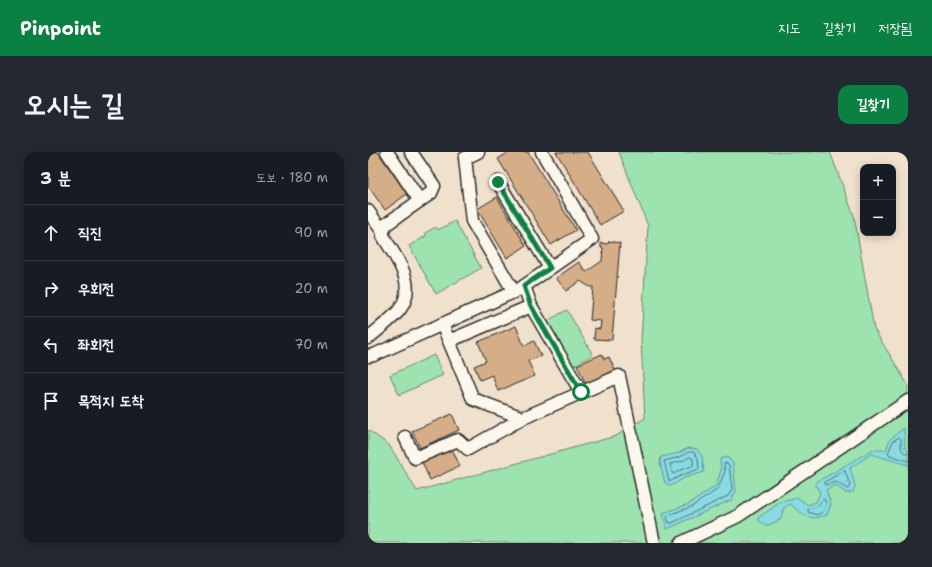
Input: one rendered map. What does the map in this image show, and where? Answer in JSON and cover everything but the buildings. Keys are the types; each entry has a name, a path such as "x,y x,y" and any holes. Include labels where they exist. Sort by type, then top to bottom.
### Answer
{"lane":[{"path":"387,152 420,201"},
{"path":"368,338 400,310 406,298 407,284 403,270 383,236 386,227 431,193 434,186 410,152"},
{"path":"478,152 464,158 472,221 531,306 581,392"},
{"path":"368,356 374,355 519,289 592,238 542,152"},
{"path":"498,182 550,268"},
{"path":"368,211 386,227"},
{"path":"486,304 494,322"},
{"path":"449,341 531,306"},
{"path":"442,324 473,399 523,418"},
{"path":"405,437 415,458 458,440 468,449 523,418 619,376 654,543"},
{"path":"681,543 738,516 908,401"}],"green space":[{"path":"619,152 830,152 854,216 874,329 908,385 908,543 368,543 368,430 389,445 417,491 616,436 645,418 641,340 648,226"},
{"path":"455,221 481,268 436,294 409,246 426,236 425,233 436,227 438,230"},
{"path":"567,310 593,355 571,367 545,322"},
{"path":"434,355 443,375 399,395 390,375"}],"water":[{"path":"904,428 905,448 908,451 908,465 871,454 850,468 855,486 853,492 846,493 835,485 826,490 831,504 827,515 816,518 807,516 790,504 784,508 780,520 766,526 759,521 758,518 782,501 791,500 797,497 808,505 816,502 820,493 815,483 872,450 886,450 890,439"},
{"path":"688,448 697,449 702,456 704,472 684,478 671,486 665,483 660,463 661,457 679,453"},
{"path":"727,457 733,463 736,491 731,500 667,529 663,513 689,504 716,486 721,470 720,459"}],"route":[{"path":"498,182 550,268 524,286 531,306 581,392"}]}
